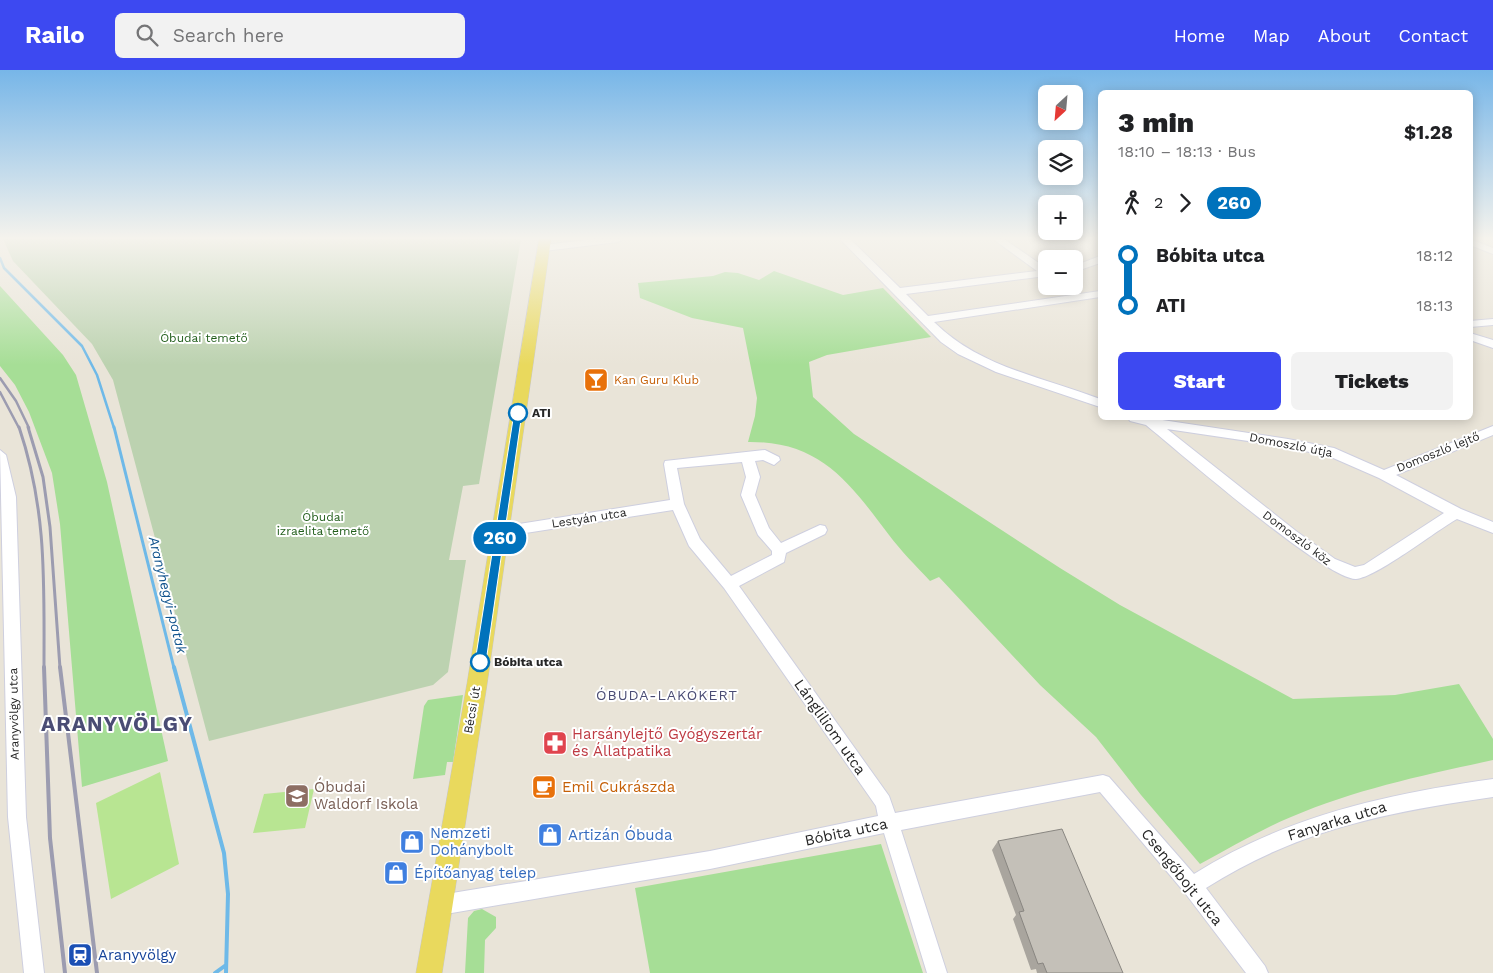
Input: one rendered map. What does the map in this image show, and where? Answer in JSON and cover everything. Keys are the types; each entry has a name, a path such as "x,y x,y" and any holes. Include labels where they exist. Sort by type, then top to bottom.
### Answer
{"main road":[{"name":"Bécsi út","path":"429,973 538,281"}],"street":[{"path":"886,281 949,343 978,361 1098,402"},
{"path":"897,292 982,281"},
{"path":"926,320 1098,294"},
{"path":"1473,324 1493,322"},
{"path":"1473,337 1493,344"},
{"name":"Domoszló útja","path":"1142,420 1334,453 1384,475 1456,513 1493,528"},
{"name":"Domoszló köz","path":"1150,422 1291,535 1330,563 1348,571 1355,573 1368,570 1431,527 1456,513"},
{"name":"Domoszló lejtő","path":"1384,475 1493,430"},
{"name":"Aranyvölgy utca","path":"0,455 9,496 17,817 34,973"},
{"path":"729,584 779,558 779,550 763,531 748,494 752,477 747,457 765,455 774,460"},
{"name":"Lángliliom utca","path":"747,457 670,464 677,504 694,542 729,584 883,802 937,973"},
{"name":"Lestyán utca","path":"500,532 677,504"},
{"path":"779,550 820,530"},
{"name":"Bóbita utca","path":"440,905 710,860 888,822 1104,783"},
{"name":"Csengőbojt utca","path":"1104,783 1192,886 1258,973"},
{"name":"Fanyarka utca","path":"1192,886 1250,851 1326,823 1417,798 1493,788"}],"green space":[{"name":"Óbudai temető","path":"32,281 514,281 479,484 463,486 449,560 466,560 448,672 433,685 209,741 113,380 92,344"},
{"path":"658,281 803,281 843,295 883,288 931,337 827,355 809,362 813,397 854,434 1120,605 1293,699 1395,695 1459,684 1493,739 1493,760 1442,771 1340,798 1291,817 1245,839 1200,864 1141,795 1096,737 1040,685 939,577 930,581 898,547 846,482 814,457 795,449 773,444 748,442 755,416 757,398 743,328 692,318 640,298 638,283"},
{"path":"0,286 63,355 76,375 107,482 168,761 82,787 60,524 52,473 29,412 15,385 0,366"},
{"path":"463,695 453,762 447,762 445,775 413,779 424,706 428,700"},
{"path":"160,772 179,864 111,899 96,803"},
{"path":"314,789 305,828 253,833 264,794"},
{"path":"881,844 923,973 650,973 635,888"},
{"path":"482,909 496,917 496,928 485,940 484,973 465,973 468,918 474,911"}],"building":[{"path":"1062,829 1123,973 1047,973 1043,963 1038,964 1019,912 1024,911 998,841"}],"waterway":[{"name":"Aranyhegyi-patak","path":"17,281 82,346 97,375 114,428"},
{"name":"Aranyhegyi-patak","path":"114,427 174,668"},
{"name":"Aranyhegyi-patak","path":"174,667 224,853 228,894 226,973"},
{"path":"215,973 226,965"}],"railway":[{"path":"0,378 16,401 29,428"},
{"path":"0,392 19,428"},
{"path":"19,427 35,488 39,517 42,546 44,667"},
{"path":"28,427 43,477 50,527 60,668"},
{"path":"44,667 50,838 65,973"},
{"path":"60,667 97,973"}],"bus line":[{"name":"260","path":"480,662 518,413"}],"place":[{"name":"Kan Guru Klub","path":"596,380"},
{"name":"ATI","path":"518,413"},
{"name":"Bóbita utca","path":"480,662"},
{"name":"Harsánylejtő Gyógyszertár és Állatpatika","path":"555,743"},
{"name":"Emil Cukrászda","path":"544,787"},
{"name":"Óbudai Waldorf Iskola","path":"297,796"},
{"name":"Artizán Óbuda","path":"550,835"},
{"name":"Nemzeti Dohánybolt","path":"412,842"},
{"name":"Építőanyag telep","path":"396,873"},
{"name":"Aranyvölgy","path":"80,955"}],"district":[{"name":"ÓBUDA-LAKÓKERT","path":"667,695"},
{"name":"ARANYVÖLGY","path":"117,723"}],"park label":[{"name":"Óbudai izraelita temető","path":"323,524"}]}
